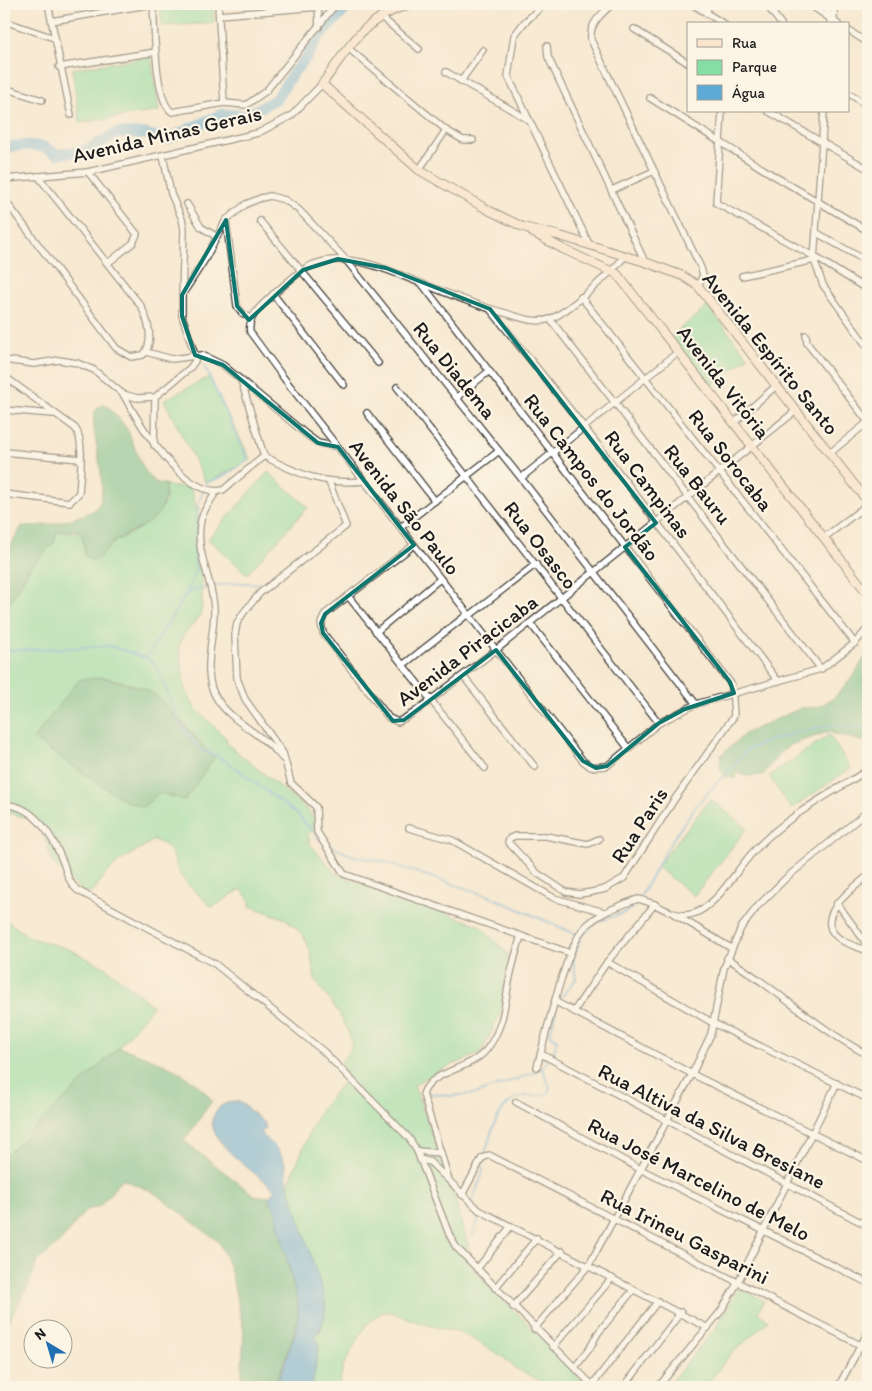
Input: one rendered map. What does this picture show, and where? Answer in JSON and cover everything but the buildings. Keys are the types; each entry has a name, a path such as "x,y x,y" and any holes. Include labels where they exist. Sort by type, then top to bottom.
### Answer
{"street":[{"path":"48,4 59,67 71,115"},
{"path":"51,21 153,4 156,52 163,99 167,108 172,112 224,103 246,105 266,91 336,4"},
{"path":"218,4 224,103"},
{"path":"268,4 269,11"},
{"path":"322,84 366,26 380,16 410,4"},
{"path":"544,4 522,24 514,36 508,73 590,246"},
{"path":"612,4 594,23 590,30 591,40 701,268 703,275 698,286"},
{"path":"692,4 721,22"},
{"path":"707,14 708,4"},
{"path":"766,4 780,22"},
{"path":"809,4 833,22"},
{"path":"824,4 833,22"},
{"path":"833,22 834,4"},
{"path":"219,15 318,5 319,27"},
{"path":"380,16 419,49"},
{"path":"4,21 54,38"},
{"path":"634,29 687,62"},
{"path":"850,31 868,43"},
{"path":"546,46 548,57 645,262"},
{"path":"348,48 446,130 463,140 472,140"},
{"path":"461,81 483,50"},
{"path":"59,67 156,52"},
{"path":"446,72 530,120"},
{"name":"Avenida Minas Gerais","path":"4,179 88,172 163,156 271,128 301,108 322,84"},
{"name":"Avenida Espírito Santo","path":"322,84 419,170 524,227 645,262 683,276 698,286 868,503"},
{"path":"4,88 42,100"},
{"path":"850,94 868,106"},
{"path":"650,98 868,230"},
{"path":"722,112 716,203 868,290"},
{"path":"770,112 868,169"},
{"path":"824,112 814,259 823,286 868,348"},
{"path":"419,170 446,130"},
{"path":"123,394 137,398 155,397 190,368 195,361 195,354 182,316 184,229 182,219 171,194 163,156"},
{"path":"612,190 654,171"},
{"path":"88,172 136,234 133,243 108,263"},
{"path":"4,199 116,348 130,357 139,357 146,352 149,330 144,313 108,263 38,176"},
{"name":"Rua Diadema","path":"226,220 235,211 254,200 277,197 299,210 346,260 457,397 696,704"},
{"path":"187,204 201,227 217,237"},
{"path":"182,295 226,220"},
{"path":"226,220 237,306 243,314 251,318 274,294 303,270 314,264 338,258 386,268 490,309 528,319 550,319 613,271 625,256"},
{"path":"260,221 303,270 378,363"},
{"name":"Avenida Vitória","path":"524,227 554,245 613,271 642,303 678,352 868,594"},
{"path":"817,233 868,262"},
{"path":"554,245 553,240 557,235"},
{"path":"742,276 814,259"},
{"name":"Rua Campos do Jordão","path":"421,283 488,372 730,682 734,693"},
{"path":"274,294 344,385"},
{"name":"Rua Sorocaba","path":"581,297 855,644"},
{"name":"Rua Campinas","path":"490,309 584,427 778,681"},
{"name":"Avenida São Paulo","path":"251,318 250,332 256,342 587,765 596,768 607,766 659,723 696,704 806,675 820,669 855,644 868,628"},
{"name":"Rua Bauru","path":"550,319 820,669"},
{"path":"806,335 807,343 868,422 830,453"},
{"path":"146,352 172,359 195,354 210,358 241,380 318,443 338,447"},
{"path":"521,478 678,352"},
{"path":"4,360 34,364 59,360 77,363 94,370 123,394 154,446 167,461 200,486 216,492"},
{"path":"457,397 488,372"},
{"path":"4,376 78,431 80,436 79,493 70,502 4,494"},
{"path":"241,380 264,456 297,473 329,482 364,481"},
{"path":"734,423 777,385"},
{"name":"Rua Osasco","path":"397,387 659,723"},
{"path":"154,446 155,397"},
{"path":"4,410 55,414"},
{"name":"Avenida Piracicaba","path":"414,545 325,614 322,618 321,628 389,718 398,722 404,720 463,676 797,410"},
{"path":"367,413 435,501"},
{"path":"401,527 499,451"},
{"path":"4,452 80,459"},
{"path":"264,456 229,486 216,492 204,512 200,527 203,557 214,601 214,624 210,648 213,691 225,710 268,743 285,762"},
{"path":"329,482 346,526 260,593 237,623 235,635 237,678 244,699 283,753 295,788 316,808 317,832 337,867 344,874 570,953"},
{"path":"825,538 868,503"},
{"path":"403,665 536,564"},
{"path":"376,632 440,579"},
{"path":"348,596 485,768"},
{"path":"530,623 629,749"},
{"path":"463,676 535,768"},
{"name":"Rua Paris","path":"599,840 588,844 546,836 515,836 510,838 508,842 537,873 566,892 579,894 592,892 615,884 630,870 674,800 732,719 735,713 734,693"},
{"path":"672,913 692,914 704,908 769,836 808,807 868,770"},
{"path":"4,805 21,808 41,822 62,860 68,879 77,890 205,958 226,972 323,1051 403,1130 417,1151 450,1239 534,1329 576,1366 593,1386 658,1301"},
{"path":"534,1329 589,1265 616,1219 640,1169 692,1074 711,1034 727,958 741,928 763,901 819,849 868,810"},
{"path":"409,828 452,840 554,898 604,912"},
{"path":"868,876 837,903 830,918 832,931 843,941 868,951"},
{"path":"537,1067 570,953 579,934 604,912 638,899 655,904 731,948"},
{"path":"837,903 868,946"},
{"path":"574,1011 607,962 655,904"},
{"path":"450,1181 424,1101 426,1087 438,1077 470,1064 488,1048 504,1018 510,975 521,936"},
{"path":"727,958 867,1054"},
{"path":"607,962 713,1023 868,1099"},
{"path":"556,1002 692,1074 868,1161"},
{"name":"Rua Altiva da Silva Bresiane","path":"541,1054 666,1122 788,1182 868,1226"},
{"path":"658,1387 721,1312 738,1282 762,1229 788,1182 837,1083"},
{"name":"Rua José Marcelino de Melo","path":"516,1102 640,1169 868,1283"},
{"path":"417,1151 441,1153"},
{"name":"Rua Irineu Gasparini","path":"462,1195 482,1158 486,1155 616,1219 680,1254 868,1349"},
{"path":"420,1159 428,1160 479,1210 681,1312 708,1328"},
{"path":"477,1269 511,1226"},
{"path":"495,1288 536,1238"},
{"path":"513,1307 562,1251"},
{"path":"553,1347 612,1278"},
{"path":"576,1366 590,1348 598,1333 634,1289"},
{"path":"624,1387 681,1312"},
{"path":"838,1387 868,1332"}],"highlighted area":[{"path":"226,220 237,306 249,320 303,270 338,259 386,268 490,309 656,523 625,547 730,682 734,693 685,709 659,723 607,766 596,768 583,761 496,650 404,720 393,721 323,633 321,623 325,614 414,545 338,447 318,443 223,365 195,355 182,316 182,295"}],"green space":[{"path":"160,4 213,4 214,23 162,26"},
{"path":"151,57 159,111 80,123 72,69"},
{"path":"708,306 748,357 711,387 671,336"},
{"path":"209,377 251,460 206,483 164,400"},
{"path":"105,404 126,427 141,463 151,479 165,484 161,508 150,522 123,536 93,561 85,556 82,534 75,531 57,531 54,543 30,567 4,614 4,557 22,526 46,525 71,519 93,510 100,500 102,490 94,414 100,406"},
{"path":"268,472 308,507 247,574 208,539"},
{"path":"165,484 173,487 191,487 198,515 202,564 202,608 200,615 183,636 179,645 185,689 195,708 227,739 226,743 308,810 315,820 315,829 308,834 310,844 336,874 479,925 506,952 510,963 504,982 502,1010 481,1053 436,1072 414,1085 451,1186 475,1270 589,1387 553,1387 515,1368 503,1357 464,1334 420,1323 391,1312 382,1312 366,1325 343,1366 339,1387 312,1387 319,1343 315,1337 321,1330 326,1305 287,1182 290,1180 313,1124 322,1108 344,1080 341,1062 352,1047 347,1029 339,1013 315,980 310,950 303,935 286,919 250,906 250,901 241,889 213,907 209,905 183,879 171,852 154,840 120,861 103,877 92,893 82,891 53,863 43,832 27,818 4,812 4,614 30,567 54,543 57,531 82,534 101,556 113,543 140,528 157,514 166,501","holes":["102,677 133,685 153,695 180,720 214,758 159,793 143,807"]},
{"path":"865,657 868,658 868,743 828,732 790,745 780,753 763,775 748,776 736,772 736,779 725,776 720,767 721,755 746,733 801,708 818,707 835,697 853,677"},
{"path":"102,677 142,688 156,695 214,758 185,800 159,793 143,807 125,801 33,739 79,680"},
{"path":"829,735 851,768 791,809 769,776"},
{"path":"710,799 747,828 694,896 657,867"},
{"path":"4,919 31,938 69,949 108,969 153,1006 119,1047 4,1157"},
{"path":"119,1047 170,1068 205,1091 212,1101 184,1141 254,1195 268,1197 274,1207 298,1303 296,1325 276,1387 241,1387 244,1331 230,1268 219,1242 153,1192 122,1179 100,1206 86,1210 60,1242 37,1262 29,1285 4,1329 4,1157"},
{"path":"739,1287 764,1301 758,1312 768,1321 731,1354 705,1387 667,1387 716,1327"}],"water":[{"path":"234,1101 240,1102 264,1123 266,1127 261,1133 284,1159 287,1182 324,1295 324,1317 315,1337 319,1343 312,1387 276,1387 295,1333 298,1303 274,1207 268,1197 276,1191 233,1156 216,1134 212,1123 215,1113 221,1106"}],"waterway":[{"path":"4,147 28,145 44,147 57,154 85,151 117,133 146,134 167,139 222,114 246,115 276,99 293,73 307,57 319,36 351,4"},
{"path":"146,658 187,593 196,571 194,546 197,538 198,505 206,483 226,475 248,460 204,365"},
{"path":"187,593 224,584 261,584"},
{"path":"4,651 111,646 151,660 158,668 179,723 201,750 221,758 298,815 320,840"},
{"path":"428,1093 451,1096 475,1094 536,1072 553,1055 557,1040 550,1034 558,1001 576,979 573,959 582,935 597,922 626,912 636,904 671,842 695,807 747,750 769,741 814,728 833,725 868,727"},
{"path":"327,844 353,856 385,862 489,896 578,935"},
{"path":"485,1154 493,1127 508,1104 525,1096 548,1093 550,1087 542,1068"},
{"path":"472,1201 483,1173 482,1163"},
{"path":"473,1235 479,1213"}]}
